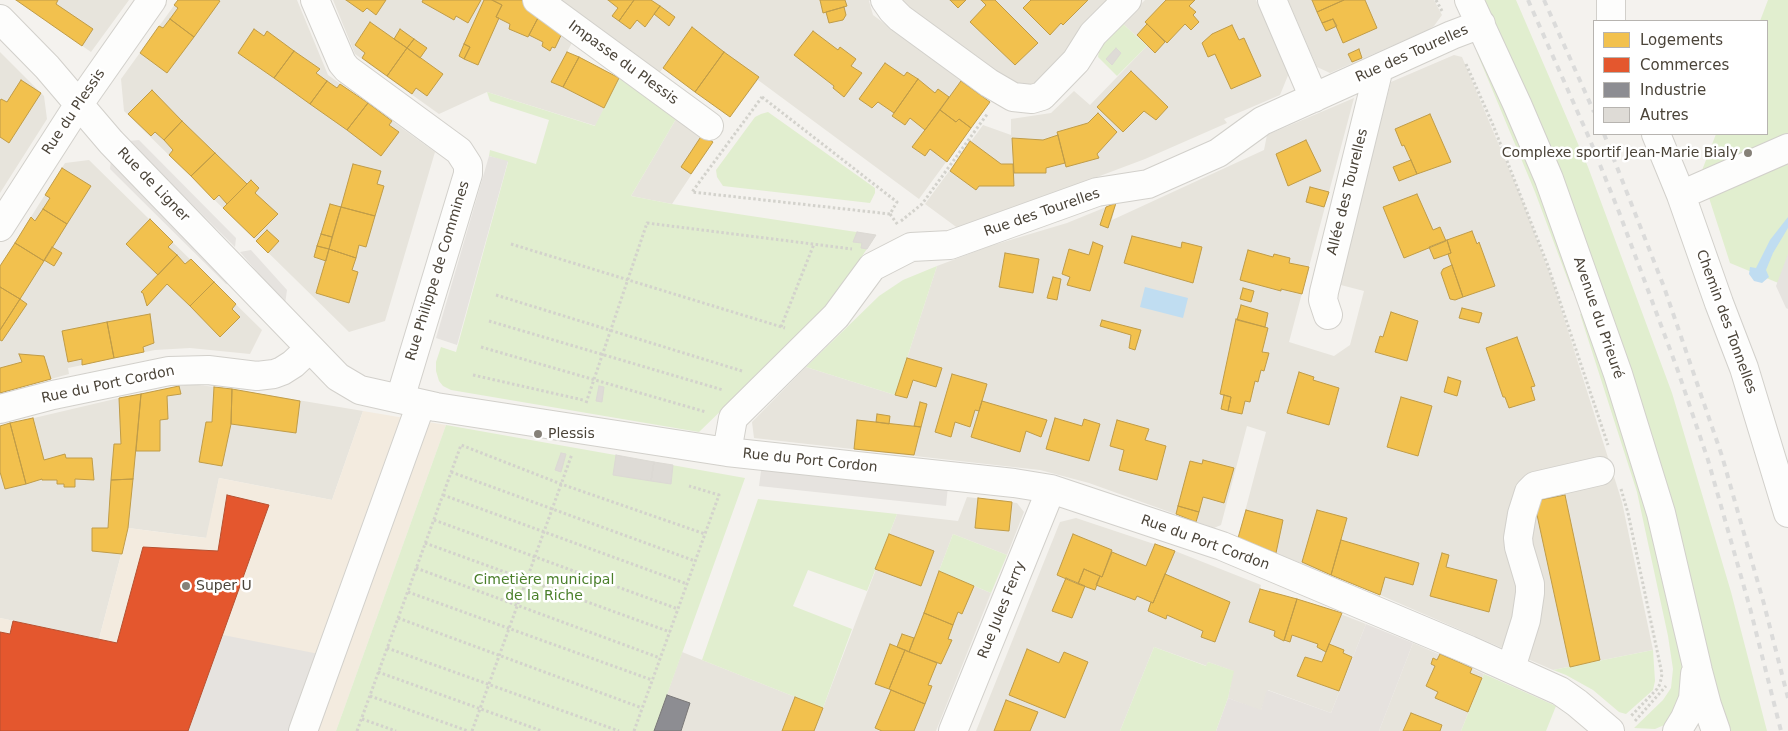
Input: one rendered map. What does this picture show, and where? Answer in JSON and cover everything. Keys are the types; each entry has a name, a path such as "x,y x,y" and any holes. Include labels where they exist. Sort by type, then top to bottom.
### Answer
{"street":[{"name":"Rue du Plessis","path":"0,227 79,104 152,0"},
{"name":"Rue Philippe de Commines","path":"303,731 410,401 468,174 468,165 465,157 459,151 348,70 342,63 315,0"},
{"name":"Impasse du Plessis","path":"537,0 709,126"},
{"path":"886,0 900,18 1003,92 1022,99 1042,96 1076,61 1093,34 1127,0"},
{"path":"1272,0 1314,98"},
{"name":"Avenue du Prieuré","path":"1469,0 1517,104 1549,180 1615,364 1660,513 1707,705 1716,731"},
{"path":"1611,20 1612,0"},
{"name":"Rue de Ligner","path":"0,19 47,67 112,142 310,348"},
{"name":"Rue des Tourelles","path":"727,452 733,418 836,316 872,268 911,247 950,245 1096,192 1148,184 1218,153 1262,121 1481,24"},
{"name":"Allée des Tourelles","path":"1328,315 1323,300 1324,292 1379,68"},
{"name":"Chemin des Tonnelles","path":"1656,135 1681,195 1744,368 1788,513"},
{"path":"1681,195 1788,148"},
{"name":"Rue du Port Cordon","path":"0,409 52,395 169,371 208,370 258,376 274,374 293,364 310,348 338,377 360,390 410,401 727,452 1014,483 1051,489 1222,546 1560,690 1618,726"},
{"path":"1511,668 1526,620 1530,593 1530,584 1518,538 1522,514 1529,492 1535,486 1605,462"},
{"name":"Rue Jules Ferry","path":"954,731 1051,489"},
{"name":"Avenue du Prieuré","path":"1677,731 1693,699 1695,669 1693,648"}],"path":[{"path":"1452,36 1489,116 1528,212 1577,350 1605,462"},
{"path":"897,224 922,204 1003,92"},
{"path":"762,97 897,202 890,214 692,192 762,97"},
{"path":"370,696 470,731 581,430 583,413 647,223 857,250"},
{"path":"511,244 814,337"},
{"path":"778,335 814,244"},
{"path":"496,295 748,373"},
{"path":"489,321 729,392"},
{"path":"481,347 707,412"},
{"path":"357,731 461,445 562,484 705,534"},
{"path":"451,472 695,561"},
{"path":"634,731 719,495 689,486"},
{"path":"1618,726 1657,689 1662,674 1621,487"},
{"path":"443,495 687,584"},
{"path":"434,520 678,610"},
{"path":"425,543 670,632"},
{"path":"416,568 660,658"},
{"path":"408,592 652,680"},
{"path":"398,618 642,708"},
{"path":"387,648 619,731"},
{"path":"378,672 542,731"},
{"path":"1618,726 1662,692 1669,679"},
{"path":"362,719 396,731"}],"shaded area":[{"path":"16,0 129,0 91,52"},
{"path":"178,0 297,0 328,75 435,152 385,321 349,332 124,111 121,79"},
{"path":"333,0 529,0 575,37 567,52 619,78 596,126 487,92 439,114 355,54"},
{"path":"555,0 871,0 869,1 873,15 990,102 919,199 758,80 730,117 663,68 657,76"},
{"path":"898,0 1113,0 1071,54 1041,84 1023,91"},
{"path":"1145,0 1256,0 1289,73 1280,95 1224,119 1227,123 1145,159 959,229 925,204 983,125 1011,135 1011,119 1051,113 1074,91 1090,105 1147,46 1122,23"},
{"path":"1288,0 1434,0 1442,15 1434,26 1428,30 1330,73 1317,67"},
{"path":"0,52 44,96 47,119 0,193"},
{"path":"1454,55 1462,57 1522,200 1552,280 1622,502 1653,650 1553,670 1380,595 1238,538 1266,432 1247,426 1221,525 1214,528 1089,483 1040,470 754,438 752,422 806,367 895,395 937,266 990,246 1067,223 1116,203 1112,220 1264,150 1267,135 1354,98 1289,342 1334,356 1350,345 1364,291 1337,284 1391,82"},
{"path":"676,119 713,142 672,204 631,196"},
{"path":"139,140 236,238 235,247 128,141"},
{"path":"489,156 508,161 457,345 436,338"},
{"path":"111,158 237,286 226,284 110,169"},
{"path":"89,160 262,330 250,354 190,348 155,350 68,368 69,374 0,393 0,266 65,163"},
{"path":"251,250 287,290 285,304 240,252"},
{"path":"1788,254 1788,309 1776,286"},
{"path":"190,384 232,389 363,411 332,500 219,478 207,538 128,528 99,639 0,618 0,426 119,398"},
{"path":"363,411 446,425 336,731 0,731 0,618 99,639 128,528 206,538 219,478 332,500"},
{"path":"763,456 948,486 946,506 759,486"},
{"path":"967,497 1017,503 1024,512 1007,555 953,534 939,571 991,593 936,731 654,731 682,652 823,708 897,514 958,521"},
{"path":"1076,518 1175,551 1261,585 1260,589 1320,606 1366,624 1331,713 1268,690 1261,711 1228,698 1233,671 1208,662 1207,666 1154,647 1120,731 976,731 1060,522"},
{"path":"1366,624 1413,643 1379,731 1216,731 1228,698 1261,710 1267,690 1331,713"},
{"path":"223,635 319,654 290,731 188,731"},
{"path":"1413,643 1484,674 1461,731 1379,731"}],"green space":[{"path":"1483,0 1516,0 1588,167 1672,393 1731,592 1767,731 1727,731"},
{"name":"Complexe sportif Jean-Marie Bialy","path":"1768,0 1788,0 1788,287 1730,263 1701,173 1716,135 1768,135 1768,20 1760,20"},
{"path":"1122,23 1147,46 1117,76 1098,57 1100,45"},
{"path":"1477,53 1482,58 1517,132 1576,289 1572,291 1535,192"},
{"path":"619,78 676,119 631,196 876,235 830,305 699,432 451,390 443,386 439,381 436,371 436,362 441,347 456,352 508,162 489,156 490,150 536,164 549,120 490,101 487,92 595,126"},
{"path":"768,112 875,188 875,193 870,203 723,186 717,177 716,170 755,117"},
{"path":"937,266 895,395 806,367 879,296 903,280"},
{"path":"1585,313 1643,489 1681,655 1684,692 1669,723 1655,729 1634,728 1663,700 1671,688 1673,669 1668,636 1637,492 1580,314"},
{"name":"Cimetière municipal de la Riche","path":"446,425 745,478 654,731 336,731"},
{"path":"758,499 897,514 867,591 808,570 793,606 852,629 823,708 702,660"},
{"path":"953,534 1007,555 991,593 939,571"},
{"path":"1154,647 1206,666 1208,662 1234,671 1228,698 1216,731 1120,731"},
{"path":"1653,650 1655,681 1653,690 1626,714 1619,712 1593,690 1553,670"},
{"path":"1484,674 1556,706 1546,731 1461,731"}],"water":[{"path":"1788,217 1788,228 1773,253 1766,270 1769,277 1762,283 1754,281 1749,274 1750,267 1756,268 1770,240"},
{"path":"1145,287 1188,298 1183,318 1140,307"}],"building: Logements":[{"path":"16,0 58,0 56,4 93,29 82,46"},
{"path":"178,0 220,1 194,37 170,19 178,8 174,5"},
{"path":"346,0 386,0 376,15 367,8 363,12"},
{"path":"423,0 481,0 468,23 456,16 454,20 422,2"},
{"path":"484,0 492,0 502,5 496,17 499,18 478,65 464,59 470,47 464,44"},
{"path":"492,0 529,0 539,16 528,37 509,29 510,24 496,17 502,5"},
{"path":"608,0 634,0 619,21 612,16 618,8"},
{"path":"634,0 651,0 660,6 645,27 637,20 630,29 619,21"},
{"path":"820,0 845,0 847,6 823,13"},
{"path":"950,0 966,0 958,8"},
{"path":"981,0 995,0 1038,43 1015,65 970,22 986,5"},
{"path":"1031,0 1088,0 1050,35 1023,8"},
{"path":"1166,0 1195,0 1189,6 1196,12 1193,15 1199,22 1191,30 1185,24 1167,43 1145,22"},
{"path":"1312,0 1344,0 1317,12"},
{"path":"1344,0 1365,0 1377,28 1343,43 1333,19 1322,23 1317,12"},
{"path":"660,6 675,17 669,26 654,14"},
{"path":"844,7 846,15 843,20 829,23 826,12"},
{"path":"539,16 564,29 555,48 552,47 550,51 542,46 543,42 529,35"},
{"path":"170,19 194,37 167,73 140,53 159,26 163,28"},
{"path":"1333,19 1337,26 1326,31 1322,23"},
{"path":"370,22 407,48 387,76 362,58 365,53 355,45"},
{"path":"1147,24 1165,42 1155,53 1137,35"},
{"path":"1232,25 1239,40 1244,38 1261,76 1231,89 1215,54 1208,57 1202,43 1212,34"},
{"path":"692,27 724,52 695,92 663,68"},
{"path":"254,29 264,36 267,31 294,51 274,78 238,53"},
{"path":"400,29 414,39 407,48 394,39"},
{"path":"813,31 838,50 840,47 856,59 851,66 862,73 844,97 833,88 834,86 794,55"},
{"path":"414,39 427,48 420,58 407,48"},
{"path":"464,44 470,47 464,59 459,56"},
{"path":"407,48 443,74 427,96 416,88 412,94 387,76"},
{"path":"1359,49 1362,58 1352,62 1348,54"},
{"path":"294,51 320,69 316,73 327,81 310,104 274,78"},
{"path":"567,52 579,57 563,87 551,82"},
{"path":"724,52 759,77 730,117 695,92"},
{"path":"579,57 619,78 604,108 563,87"},
{"path":"885,63 904,76 907,72 918,79 894,113 878,102 872,108 859,99"},
{"path":"1131,71 1168,107 1156,120 1144,111 1123,132 1097,107"},
{"path":"918,79 935,93 938,89 949,97 925,130 910,118 905,125 892,116"},
{"path":"21,80 41,93 9,143 0,137 0,101 1,99 7,102"},
{"path":"327,81 337,88 340,84 368,103 347,130 310,104"},
{"path":"961,81 990,102 971,128 959,119 956,122 940,110"},
{"path":"152,90 182,121 164,140 155,132 151,136 128,114"},
{"path":"368,103 392,121 389,125 399,132 381,156 347,130"},
{"path":"940,110 956,122 959,119 971,128 947,162 930,149 925,156 912,147"},
{"path":"1098,113 1117,132 1097,154 1099,158 1066,167 1057,132 1088,123"},
{"path":"1430,114 1451,162 1417,174 1395,129"},
{"path":"182,121 215,153 191,176 169,155 173,150 164,140"},
{"path":"702,135 713,142 691,174 681,167"},
{"path":"1058,135 1065,163 1046,168 1046,173 1014,173 1012,138 1043,140"},
{"path":"1306,140 1321,171 1288,186 1276,154"},
{"path":"970,141 1001,164 1013,164 1014,186 979,186 976,190 950,171"},
{"path":"215,153 247,184 227,204 219,195 214,200 191,176"},
{"path":"1411,160 1417,174 1399,181 1393,167"},
{"path":"353,164 381,171 377,184 384,186 375,216 341,207"},
{"path":"62,168 91,186 67,224 43,209 50,198 45,195"},
{"path":"251,180 259,188 255,193 278,214 254,238 223,208"},
{"path":"1310,187 1329,192 1324,207 1306,202"},
{"path":"1417,194 1433,230 1440,227 1446,241 1404,258 1383,207"},
{"path":"1116,203 1108,228 1100,225 1106,207"},
{"path":"330,204 341,207 332,237 321,234"},
{"path":"341,207 375,216 366,247 359,245 356,258 329,249"},
{"path":"43,209 67,224 44,261 15,243 31,217 35,221"},
{"path":"150,219 173,242 168,247 177,255 158,275 126,244"},
{"path":"267,230 279,241 268,253 256,241"},
{"path":"1472,231 1477,244 1479,242 1495,286 1463,297 1448,254 1451,253 1447,240"},
{"path":"321,234 332,237 329,249 317,246"},
{"path":"1132,236 1181,248 1182,242 1202,247 1193,283 1124,263"},
{"path":"1447,240 1451,253 1434,259 1429,247"},
{"path":"1093,242 1103,246 1090,291 1067,285 1070,277 1062,274 1069,249 1089,255"},
{"path":"15,243 44,261 20,299 0,287 0,266"},
{"path":"317,246 329,249 326,261 314,257"},
{"path":"52,247 62,253 54,266 44,260"},
{"path":"329,249 356,258 352,270 358,272 349,303 316,293"},
{"path":"1248,250 1273,257 1274,254 1290,258 1289,263 1309,267 1302,294 1281,289 1281,291 1240,280"},
{"path":"1005,253 1039,259 1033,293 999,287"},
{"path":"177,255 185,264 191,259 214,282 190,306 167,284 147,306 141,292"},
{"path":"1452,265 1463,297 1455,300 1450,299 1441,273 1443,269"},
{"path":"1053,277 1061,279 1057,300 1047,298"},
{"path":"214,282 236,304 232,309 240,317 220,337 190,306"},
{"path":"0,287 20,299 0,330"},
{"path":"1243,288 1254,291 1251,302 1240,299"},
{"path":"20,299 27,304 2,341 0,340 0,330"},
{"path":"1241,305 1268,313 1265,327 1237,320"},
{"path":"1462,308 1482,313 1479,323 1459,318"},
{"path":"1391,312 1418,321 1407,361 1375,352 1380,336 1383,337"},
{"path":"150,314 154,343 143,347 144,352 114,358 107,322"},
{"path":"1236,319 1268,328 1262,352 1269,353 1264,371 1261,370 1258,382 1255,381 1250,402 1245,401 1242,414 1228,411 1231,397 1220,394"},
{"path":"1102,320 1141,330 1135,350 1129,348 1131,335 1100,326"},
{"path":"107,322 114,358 82,365 82,359 68,362 62,331"},
{"path":"1517,337 1535,386 1531,387 1535,400 1509,408 1505,397 1503,397 1486,348"},
{"path":"19,354 44,356 51,379 0,393 0,368 22,362"},
{"path":"907,358 942,368 936,387 913,380 907,398 895,395"},
{"path":"1299,372 1314,377 1313,380 1339,388 1329,425 1287,413"},
{"path":"952,374 987,384 979,411 975,410 970,427 955,422 951,437 935,432"},
{"path":"1448,377 1461,381 1457,396 1444,392"},
{"path":"179,386 181,394 167,396 168,419 160,420 160,451 136,451 141,394"},
{"path":"214,387 232,389 231,424 222,466 199,462 206,422 212,422"},
{"path":"232,389 300,401 296,433 231,424"},
{"path":"141,394 133,479 111,480 114,444 121,444 119,398"},
{"path":"1224,395 1231,397 1228,411 1221,409"},
{"path":"1401,397 1432,406 1418,456 1387,447"},
{"path":"982,401 1047,420 1041,437 1026,431 1020,452 971,437"},
{"path":"920,402 927,404 921,427 914,426"},
{"path":"877,414 890,416 889,424 876,422"},
{"path":"33,418 44,460 65,454 66,458 92,458 94,480 75,479 75,487 64,487 64,484 57,484 57,480 42,479 26,484 10,423"},
{"path":"1055,418 1082,426 1084,419 1100,424 1089,461 1046,449"},
{"path":"857,420 921,427 914,455 854,449"},
{"path":"1117,420 1149,429 1145,440 1166,446 1157,480 1119,470 1124,450 1110,446"},
{"path":"10,423 26,484 5,489 0,472 0,426"},
{"path":"1203,460 1234,468 1224,503 1203,497 1199,512 1178,506 1190,461 1202,464"},
{"path":"133,479 128,528 122,554 92,551 92,528 108,528 111,480"},
{"path":"1565,495 1600,660 1570,667 1534,501"},
{"path":"978,498 1012,502 1009,531 975,528"},
{"path":"1178,506 1199,512 1196,522 1176,514"},
{"path":"1246,510 1283,520 1276,553 1238,538"},
{"path":"1317,510 1347,518 1331,575 1302,562"},
{"path":"889,534 934,551 921,586 875,569"},
{"path":"1073,534 1112,550 1102,577 1084,569 1078,584 1057,575"},
{"path":"1341,540 1419,563 1413,585 1385,577 1380,595 1331,575"},
{"path":"1155,544 1175,551 1153,603 1137,596 1135,600 1096,585 1100,576 1102,577 1112,552 1146,566"},
{"path":"1442,553 1449,555 1446,567 1497,580 1489,612 1430,596"},
{"path":"1084,569 1100,576 1095,590 1078,584"},
{"path":"939,571 974,586 962,614 958,612 953,625 924,613"},
{"path":"1165,574 1230,602 1215,642 1201,637 1203,631 1167,615 1166,619 1148,611"},
{"path":"1066,578 1085,586 1072,618 1052,611"},
{"path":"1260,589 1297,599 1284,641 1274,636 1275,631 1249,622"},
{"path":"1297,599 1342,613 1326,652 1317,647 1318,644 1292,635 1290,642 1284,640"},
{"path":"924,613 953,625 948,639 952,640 941,664 909,652"},
{"path":"902,634 914,638 909,652 897,647"},
{"path":"890,644 905,650 889,689 875,684"},
{"path":"1329,644 1344,650 1343,653 1352,657 1339,691 1297,676 1305,657 1322,662"},
{"path":"1027,649 1059,663 1064,652 1088,662 1065,718 1009,695"},
{"path":"905,650 937,663 928,685 932,686 925,704 889,689"},
{"path":"1440,654 1472,668 1470,673 1482,678 1468,712 1435,698 1438,692 1426,686 1435,666 1431,664 1433,658 1437,660"},
{"path":"891,690 925,704 914,731 882,731 875,728"},
{"path":"795,697 823,708 814,731 782,731"},
{"path":"1006,700 1038,712 1030,731 994,731"},
{"path":"1411,713 1442,725 1440,731 1403,731"}],"building: Commerces":[{"name":"Super U","path":"227,495 269,505 188,731 0,731 0,632 10,634 13,621 117,643 143,547 218,551"}],"building: Industrie":[{"path":"667,695 690,703 681,731 654,731"}],"building: Autres":[{"path":"1116,48 1121,53 1112,65 1106,59"},
{"path":"857,232 876,235 867,249 861,248 862,243 853,242"},
{"path":"599,386 604,387 602,402 596,401"},
{"path":"561,453 566,454 561,472 555,470"},
{"path":"616,455 654,462 651,481 613,475"},
{"path":"654,462 673,465 671,484 651,481"}],"railway":[{"path":"1528,0 1590,140 1678,371 1708,460 1750,608 1781,731"},
{"path":"1544,0 1593,110"},
{"path":"1604,135 1664,287 1722,456 1764,604 1788,698"}],"place":[{"name":"Complexe sportif Jean-Marie Bialy","path":"1748,153"},
{"name":"Plessis","path":"538,434"},
{"name":"Super U","path":"186,586"}]}
